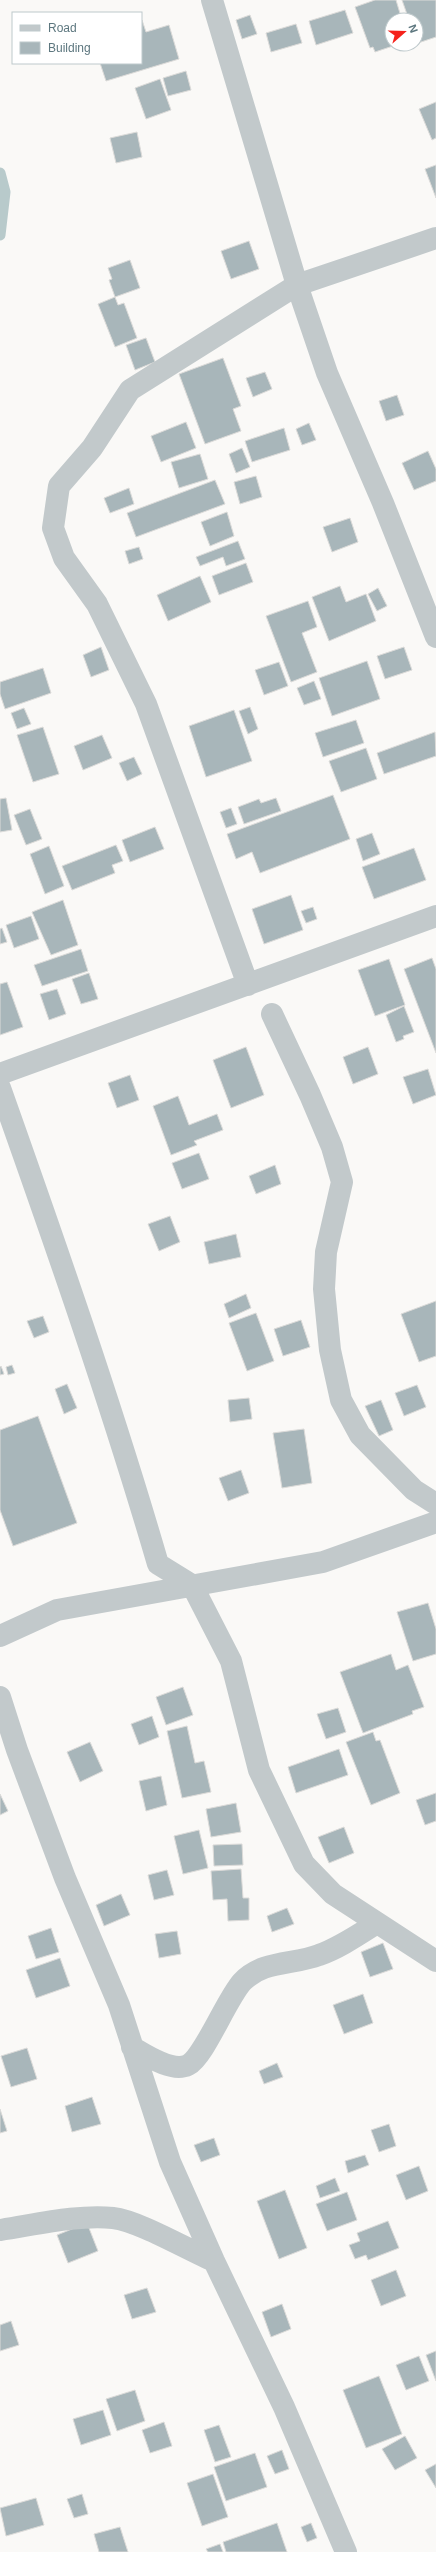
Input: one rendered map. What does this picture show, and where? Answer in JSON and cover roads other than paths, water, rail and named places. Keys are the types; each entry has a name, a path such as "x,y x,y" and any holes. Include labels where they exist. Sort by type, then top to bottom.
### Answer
{"street":[{"path":"212,0 297,285 327,373 383,503 436,637"},
{"path":"248,985 146,704 97,604 64,558 53,528 59,486 92,448 130,390 297,285 436,238"},
{"path":"0,1074 436,916"},
{"path":"272,1014 310,1095 332,1147 342,1182 326,1252 324,1289 330,1350 341,1400 360,1435 414,1490 436,1504"},
{"path":"0,1088 78,1307 128,1458 158,1564 192,1585 231,1661 259,1770 304,1864 333,1894 436,1961"},
{"path":"0,1636 57,1610 323,1562 436,1522"},
{"path":"0,1697 17,1750 65,1878 119,2005 170,2162 214,2262 284,2407 346,2552"},
{"path":"132,2047 164,2065 186,2066 197,2060 218,2019 243,1981 271,1964 317,1956 349,1941 377,1923"},
{"path":"0,2230 88,2218 114,2218 144,2229 214,2262"}],"waterway":[{"path":"0,173 5,192 0,235"}]}
